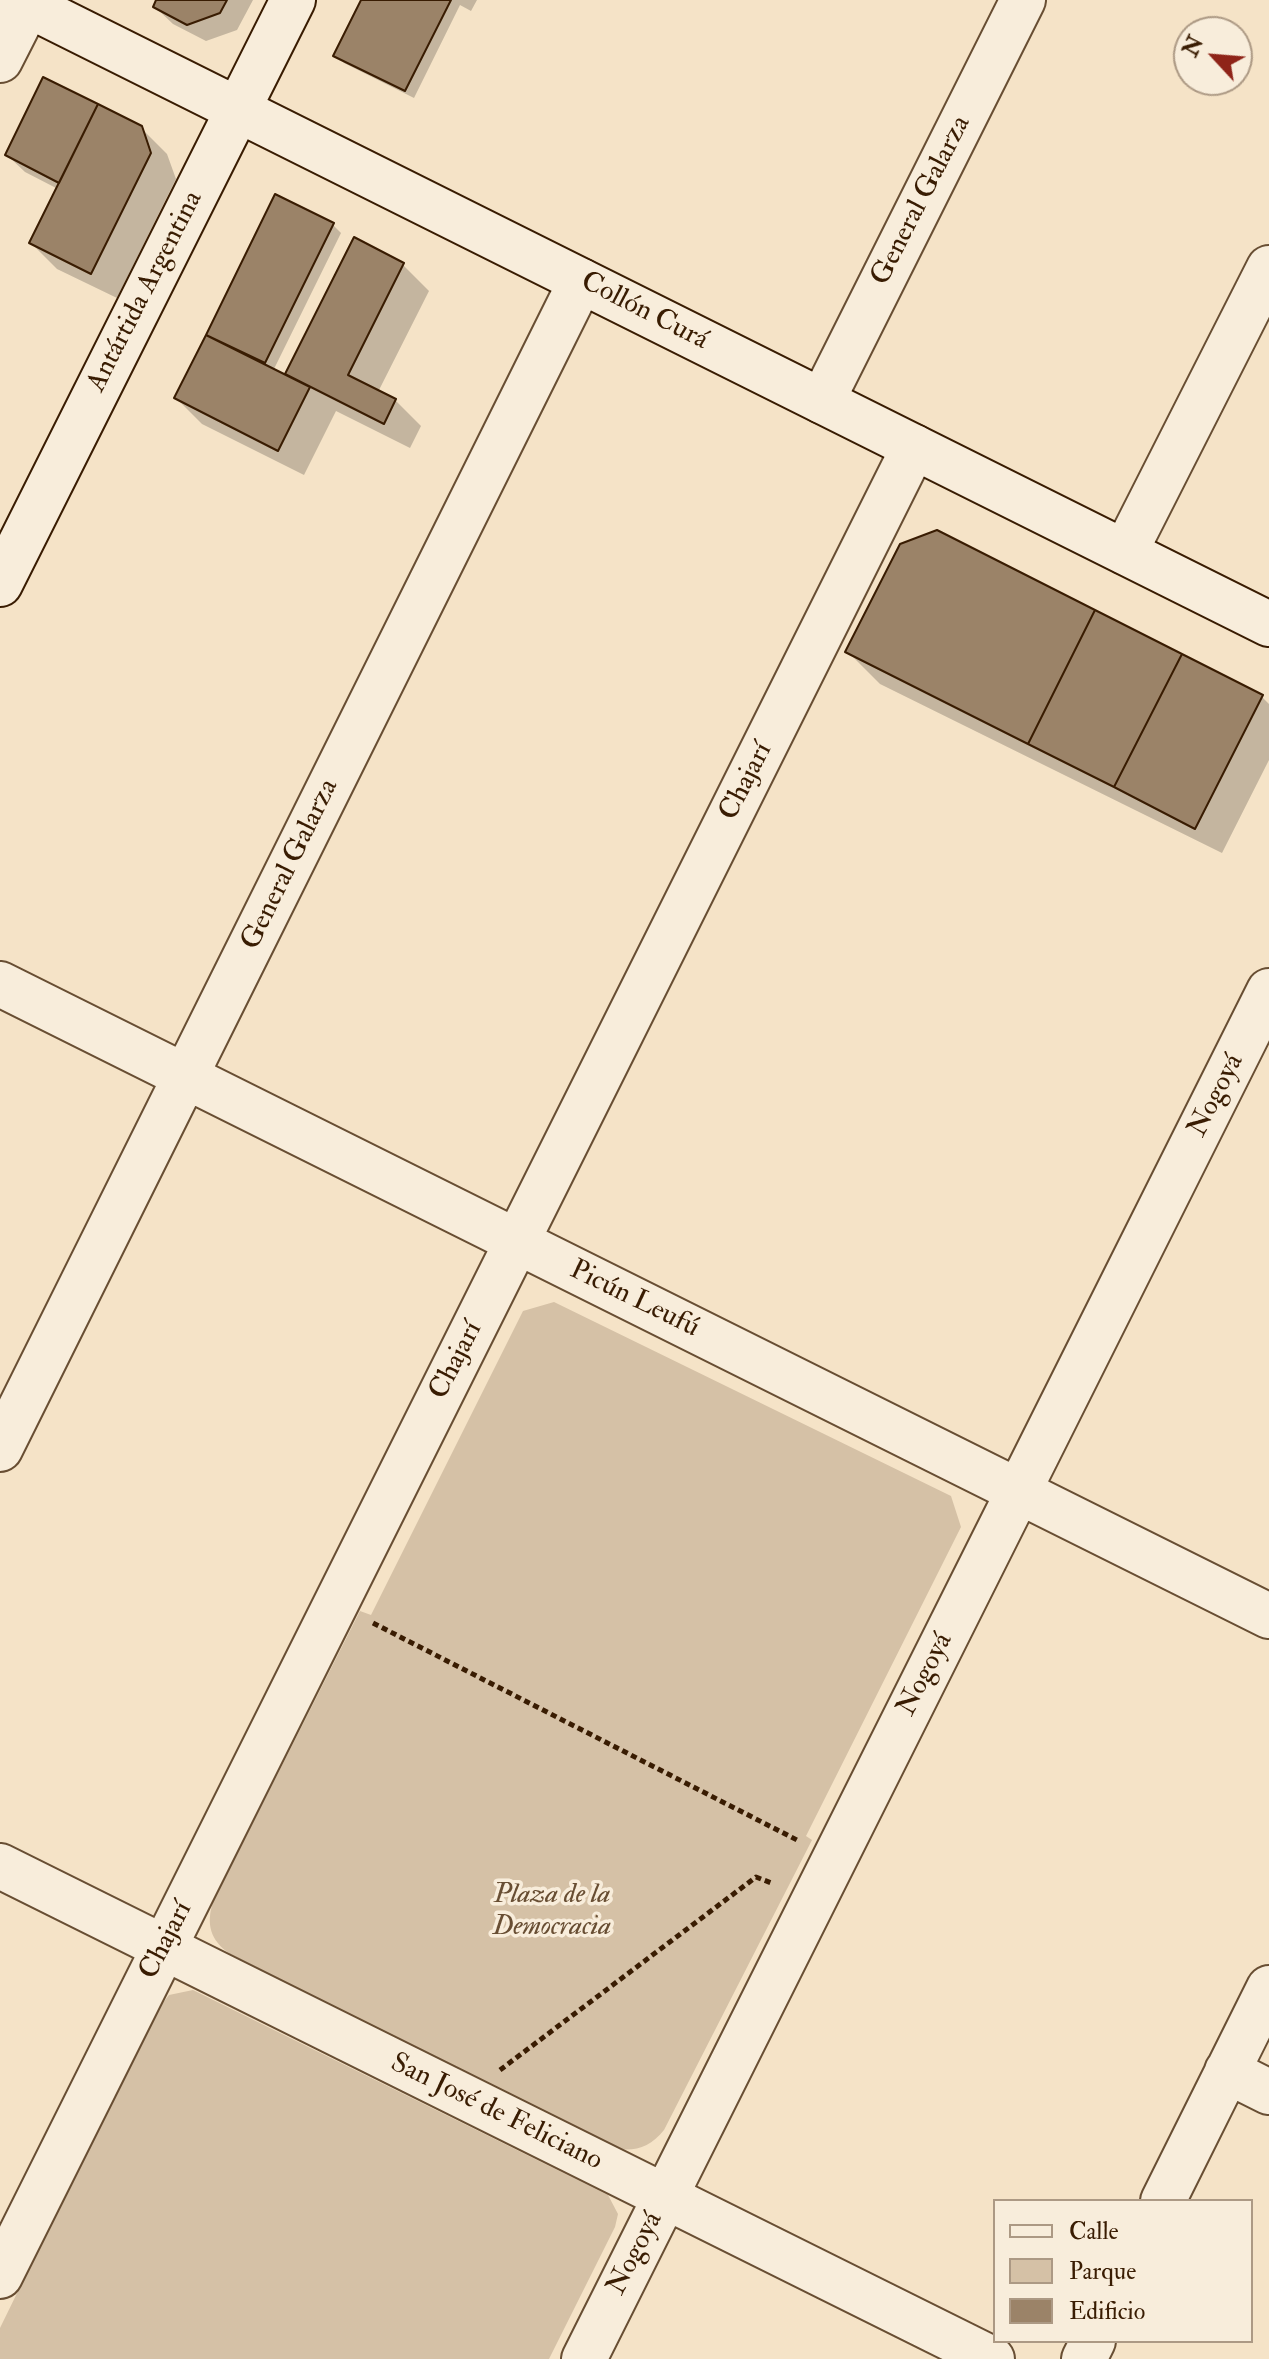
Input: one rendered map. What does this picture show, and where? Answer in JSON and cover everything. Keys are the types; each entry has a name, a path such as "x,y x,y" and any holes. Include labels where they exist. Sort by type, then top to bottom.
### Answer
{"street":[{"name":"Antártida Argentina","path":"0,584 293,0"},
{"name":"General Galarza","path":"822,401 1023,0"},
{"name":"Collón Curá","path":"23,2 1269,624"},
{"path":"0,60 23,2"},
{"path":"1125,552 1269,268"},
{"name":"General Galarza","path":"0,1449 581,281"},
{"name":"Chajarí","path":"0,2276 914,447"},
{"name":"Picún Leufú","path":"0,984 1269,1616"},
{"name":"Nogoyá","path":"584,2359 1269,991"},
{"name":"San José de Feliciano","path":"0,1866 992,2359"},
{"path":"1164,2199 1269,1988"},
{"path":"1227,2071 1269,2092"}],"path":[{"path":"363,1618 798,1838 792,1850"},
{"path":"505,2081 493,2075 756,1877 773,1886 780,1874"}],"green space":[{"name":"Plaza de la Democracia","path":"554,1302 951,1496 961,1527 806,1836 812,1840 664,2130 652,2142 625,2150 609,2147 230,1954 214,1937 210,1924 213,1902 360,1611 371,1615 523,1311"},
{"path":"193,1990 608,2195 618,2214 615,2227 549,2359 0,2359 0,2328 152,2017 169,1995"}],"building":[{"path":"156,0 227,0 220,13 187,25 153,7"},
{"path":"361,0 451,0 405,91 333,56"},
{"path":"43,77 98,104 59,183 5,155"},
{"path":"98,104 142,126 151,153 91,274 29,243"},
{"path":"275,194 334,223 265,363 206,335"},
{"path":"354,237 404,263 348,375 396,399 384,424 285,374"},
{"path":"206,335 310,387 278,451 174,398"},
{"path":"937,530 1095,610 1028,744 845,652 900,544"},
{"path":"1095,610 1182,654 1114,787 1028,744"},
{"path":"1182,654 1263,695 1195,829 1114,787"}]}
